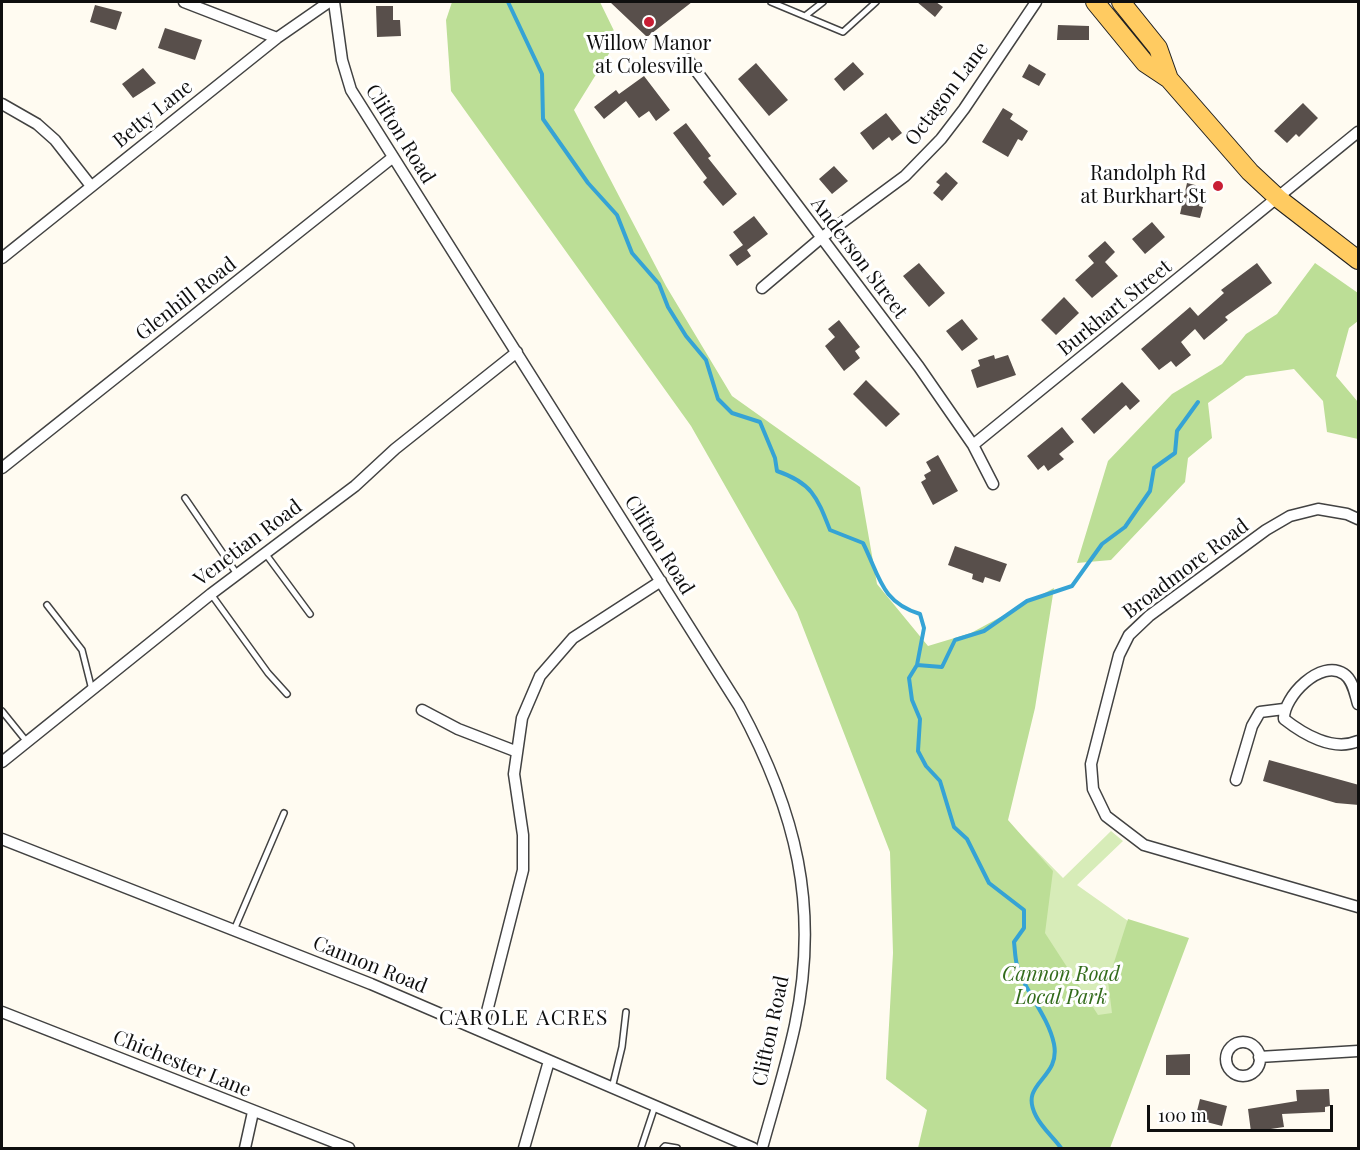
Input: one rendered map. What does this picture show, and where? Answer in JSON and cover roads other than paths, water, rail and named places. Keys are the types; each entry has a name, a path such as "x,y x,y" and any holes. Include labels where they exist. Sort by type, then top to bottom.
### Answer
{"main road":[{"path":"1095,2 1145,63 1169,79 1250,172 1279,199 1359,260"},
{"path":"1121,2 1158,48 1169,79"}],"street":[{"path":"184,2 277,38"},
{"name":"Betty Lane","path":"2,258 277,38 329,2"},
{"name":"Clifton Road","path":"334,2 342,60 351,90 739,706 761,747 778,787 794,838 801,875 805,911 802,980 795,1025 762,1149"},
{"name":"Octagon Lane","path":"762,288 821,238 905,176 941,138 1036,2"},
{"name":"Anderson Street","path":"688,60 919,367 973,445 993,484"},
{"path":"2,104 37,123 55,140 91,186"},
{"name":"Burkhart Street","path":"973,445 1359,132"},
{"name":"Glenhill Road","path":"2,468 392,158"},
{"name":"Venetian Road","path":"2,762 211,594 355,486 395,449 517,352"},
{"name":"Broadmore Road","path":"1359,519 1347,514 1318,509 1290,516 1266,530 1149,616 1129,634 1119,655 1090,764 1093,789 1106,816 1144,844 1359,907"},
{"path":"482,1031 523,870 523,835 514,774 515,751 522,718 540,676 554,657 573,638 661,582"},
{"path":"1359,704 1351,681 1344,674 1333,669 1320,673 1301,685 1284,709 1284,719 1299,731 1313,738 1341,744 1359,741"},
{"path":"1236,780 1252,726 1260,712 1284,709"},
{"path":"422,710 442,722 515,751"},
{"name":"Cannon Road","path":"2,840 234,930 482,1031 753,1149"},
{"name":"Chichester Lane","path":"2,1012 349,1149"},
{"path":"1259,1057 1359,1051"},
{"path":"524,1149 549,1060"},
{"path":"245,1149 253,1112"}],"lane":[{"path":"771,2 843,32 876,2"},
{"path":"805,16 823,2"},
{"path":"185,498 237,574"},
{"path":"265,553 310,614"},
{"path":"211,594 268,673 287,694"},
{"path":"47,605 81,650 92,690"},
{"path":"2,711 27,742"},
{"path":"234,930 284,813"},
{"path":"612,1088 622,1047 626,1012"},
{"path":"641,1149 655,1106"},
{"path":"663,1149 665,1146 677,1149"}],"waterway":[{"path":"508,2 542,74 543,119 588,183 617,215 632,253 659,284 668,307 686,336 706,360 718,399 732,413 760,422 775,458 777,471 806,486 817,500 830,530 863,543 889,595 897,603 920,614 924,628 917,665 909,678 912,700 920,719 918,751 926,766 940,781 954,827 967,839 989,883 1024,910 1024,928 1014,942 1016,962 1024,983 1047,1023 1054,1044 1052,1066 1032,1095 1032,1105 1036,1116 1061,1148"},
{"path":"917,665 942,667 955,640 984,631 1027,601 1072,586 1102,544 1125,527 1150,491 1154,468 1175,453 1177,431 1198,402"}],"place":[{"name":"Willow Manor at Colesville","path":"649,22"},
{"name":"Randolph Rd at Burkhart St","path":"1218,186"}],"district":[{"name":"CAROLE ACRES","path":"524,1018"}],"park label":[{"name":"Cannon Road Local Park","path":"1061,986"}]}
